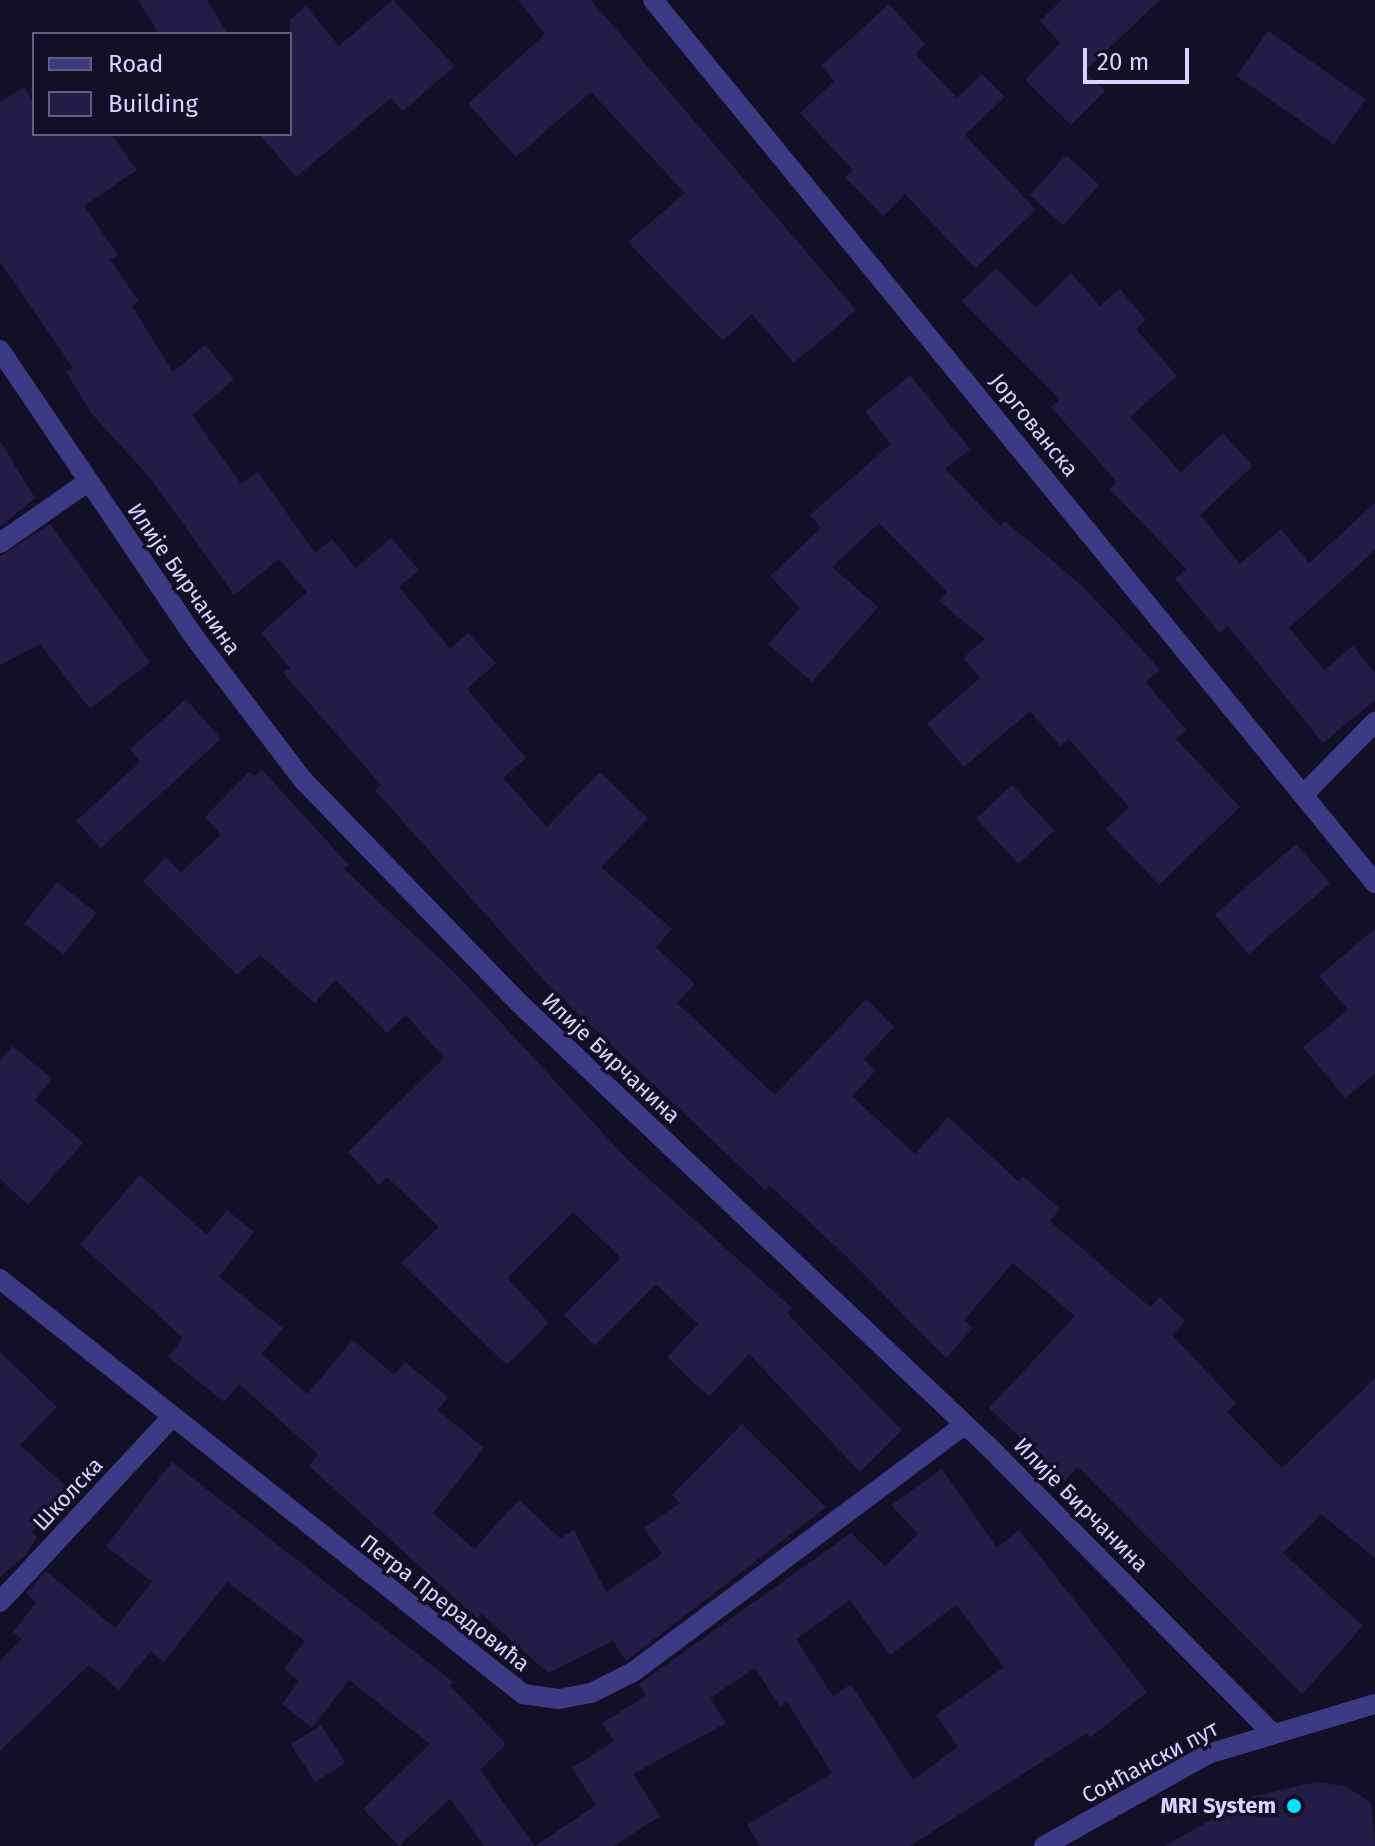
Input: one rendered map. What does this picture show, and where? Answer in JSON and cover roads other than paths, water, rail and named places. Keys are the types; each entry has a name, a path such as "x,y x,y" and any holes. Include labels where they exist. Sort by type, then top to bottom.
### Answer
{"street":[{"name":"Јоргованска","path":"653,0 1305,793 1375,883"},
{"name":"Илије Бирчанина","path":"0,350 86,483 303,780 519,1003 963,1426 1270,1731"},
{"path":"0,543 86,483"},
{"path":"1305,793 1375,722"},
{"name":"Петра Прерадовића","path":"0,1279 170,1419 523,1694 559,1699 591,1693 633,1672 963,1426"},
{"name":"Школска","path":"0,1602 170,1419"},
{"name":"Сонћански пут","path":"1044,1846 1208,1754 1270,1731 1375,1704"}],"place":[{"name":"MRI System","path":"1294,1806"}]}
